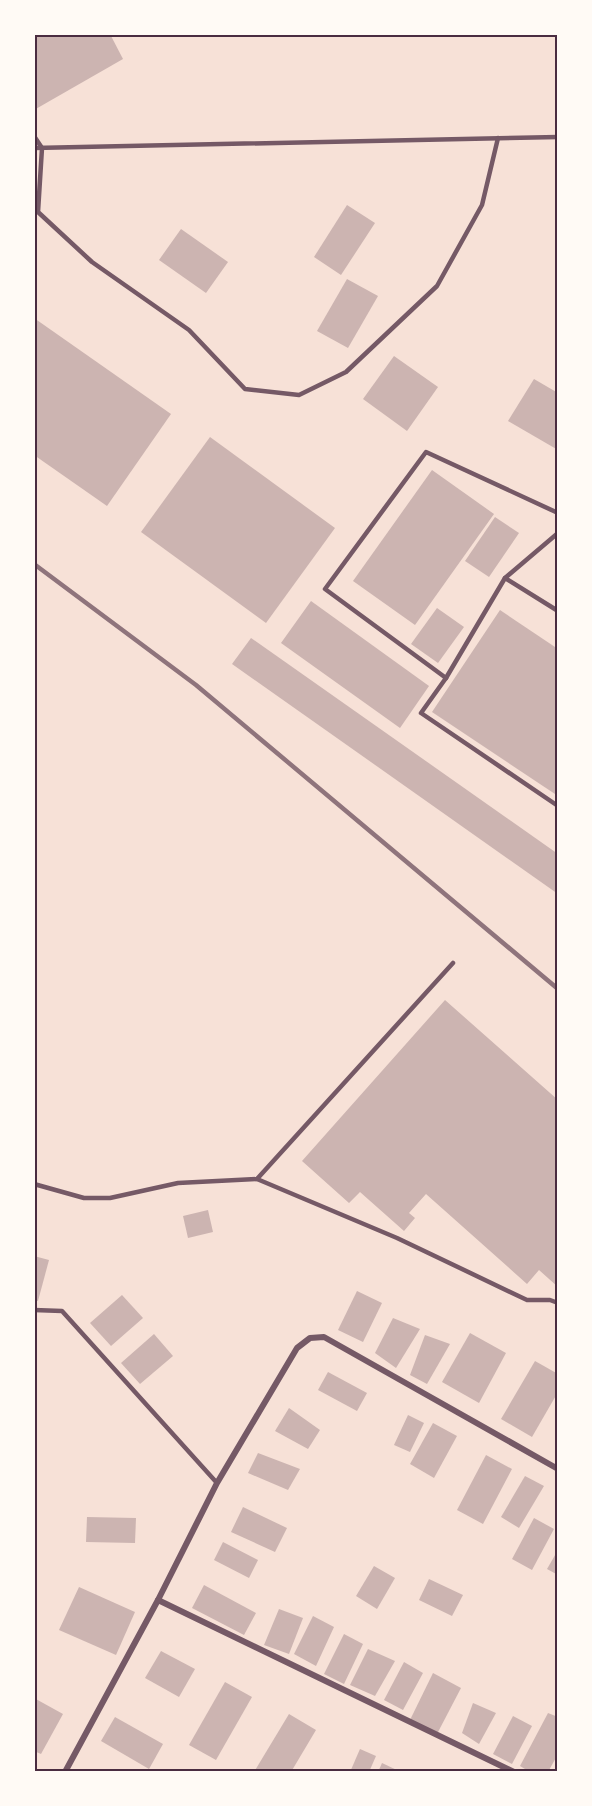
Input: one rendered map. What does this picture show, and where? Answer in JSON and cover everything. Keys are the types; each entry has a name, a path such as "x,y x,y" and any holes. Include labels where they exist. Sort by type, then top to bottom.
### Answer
{"street":[{"path":"65,1772 158,1600 217,1483 297,1348 309,1338 324,1337 558,1469"},
{"path":"158,1600 514,1772"}],"lane":[{"path":"34,136 42,148 38,212 92,262 189,330 245,389 299,395 346,372 437,286 482,205 498,138"},
{"path":"34,148 558,136"},
{"path":"446,678 326,589 426,452 558,513"},
{"path":"558,533 505,578 446,678 421,713 558,806"},
{"path":"505,578 558,611"},
{"path":"257,1179 453,963"},
{"path":"34,1184 84,1198 110,1198 178,1183 257,1179 397,1238 527,1300 550,1300 558,1303"},
{"path":"34,1310 62,1311 217,1483"}],"building":[{"path":"34,34 110,34 123,59 34,110"},
{"path":"347,205 375,223 341,275 314,257"},
{"path":"181,229 228,262 206,293 159,260"},
{"path":"347,279 378,296 348,348 317,331"},
{"path":"34,318 171,414 107,506 34,455"},
{"path":"394,356 438,387 407,431 363,399"},
{"path":"534,379 558,393 558,450 508,421"},
{"path":"210,437 335,528 266,623 141,532"},
{"path":"432,470 494,514 415,625 353,581"},
{"path":"495,517 519,533 489,577 465,561"},
{"path":"311,601 429,686 400,728 281,643"},
{"path":"437,608 464,627 438,663 411,644"},
{"path":"500,610 558,649 558,796 432,712"},
{"path":"251,638 558,854 558,894 232,664"},
{"path":"445,1000 558,1100 558,1287 539,1270 527,1284 426,1194 409,1213 415,1218 404,1231 360,1192 349,1203 302,1161"},
{"path":"208,1210 213,1232 188,1238 183,1216"},
{"path":"34,1256 49,1260 38,1301 34,1300"},
{"path":"357,1291 382,1303 363,1342 338,1330"},
{"path":"122,1295 143,1318 111,1346 90,1323"},
{"path":"393,1318 420,1329 396,1368 375,1353"},
{"path":"470,1333 506,1353 479,1403 442,1382"},
{"path":"154,1334 173,1356 140,1384 121,1363"},
{"path":"425,1335 450,1344 427,1384 410,1375"},
{"path":"535,1361 558,1374 558,1392 532,1437 501,1419"},
{"path":"328,1372 367,1393 357,1411 318,1390"},
{"path":"289,1408 320,1430 308,1449 275,1431"},
{"path":"408,1415 424,1423 410,1452 394,1445"},
{"path":"433,1423 457,1436 434,1478 410,1464"},
{"path":"258,1453 300,1469 288,1490 248,1473"},
{"path":"486,1455 512,1469 483,1524 457,1510"},
{"path":"525,1476 544,1486 519,1528 501,1517"},
{"path":"243,1507 287,1528 275,1552 231,1532"},
{"path":"87,1517 136,1518 135,1543 86,1542"},
{"path":"534,1518 554,1529 532,1570 512,1559"},
{"path":"223,1542 258,1560 249,1578 214,1560"},
{"path":"558,1550 558,1575 547,1569"},
{"path":"374,1566 395,1578 377,1609 356,1596"},
{"path":"429,1579 463,1595 452,1616 419,1600"},
{"path":"204,1585 256,1613 244,1635 192,1608"},
{"path":"79,1587 135,1612 116,1655 59,1630"},
{"path":"279,1609 303,1618 289,1654 264,1645"},
{"path":"313,1616 334,1627 316,1666 294,1654"},
{"path":"344,1634 363,1644 344,1684 324,1674"},
{"path":"368,1649 395,1661 375,1696 350,1685"},
{"path":"161,1651 195,1669 179,1697 145,1678"},
{"path":"404,1662 423,1673 403,1710 384,1700"},
{"path":"433,1673 461,1688 437,1734 410,1720"},
{"path":"225,1682 252,1697 216,1760 189,1745"},
{"path":"34,1698 63,1714 41,1754 34,1751"},
{"path":"473,1703 496,1713 479,1744 462,1733"},
{"path":"548,1713 558,1717 558,1754 548,1772 530,1772 520,1766"},
{"path":"289,1714 316,1730 291,1772 254,1772"},
{"path":"513,1716 532,1726 512,1764 493,1754"},
{"path":"115,1717 163,1744 149,1769 101,1741"},
{"path":"360,1749 376,1756 369,1772 350,1772"},
{"path":"382,1763 401,1772 378,1772"}],"railway":[{"path":"34,564 196,685 558,989"}]}
